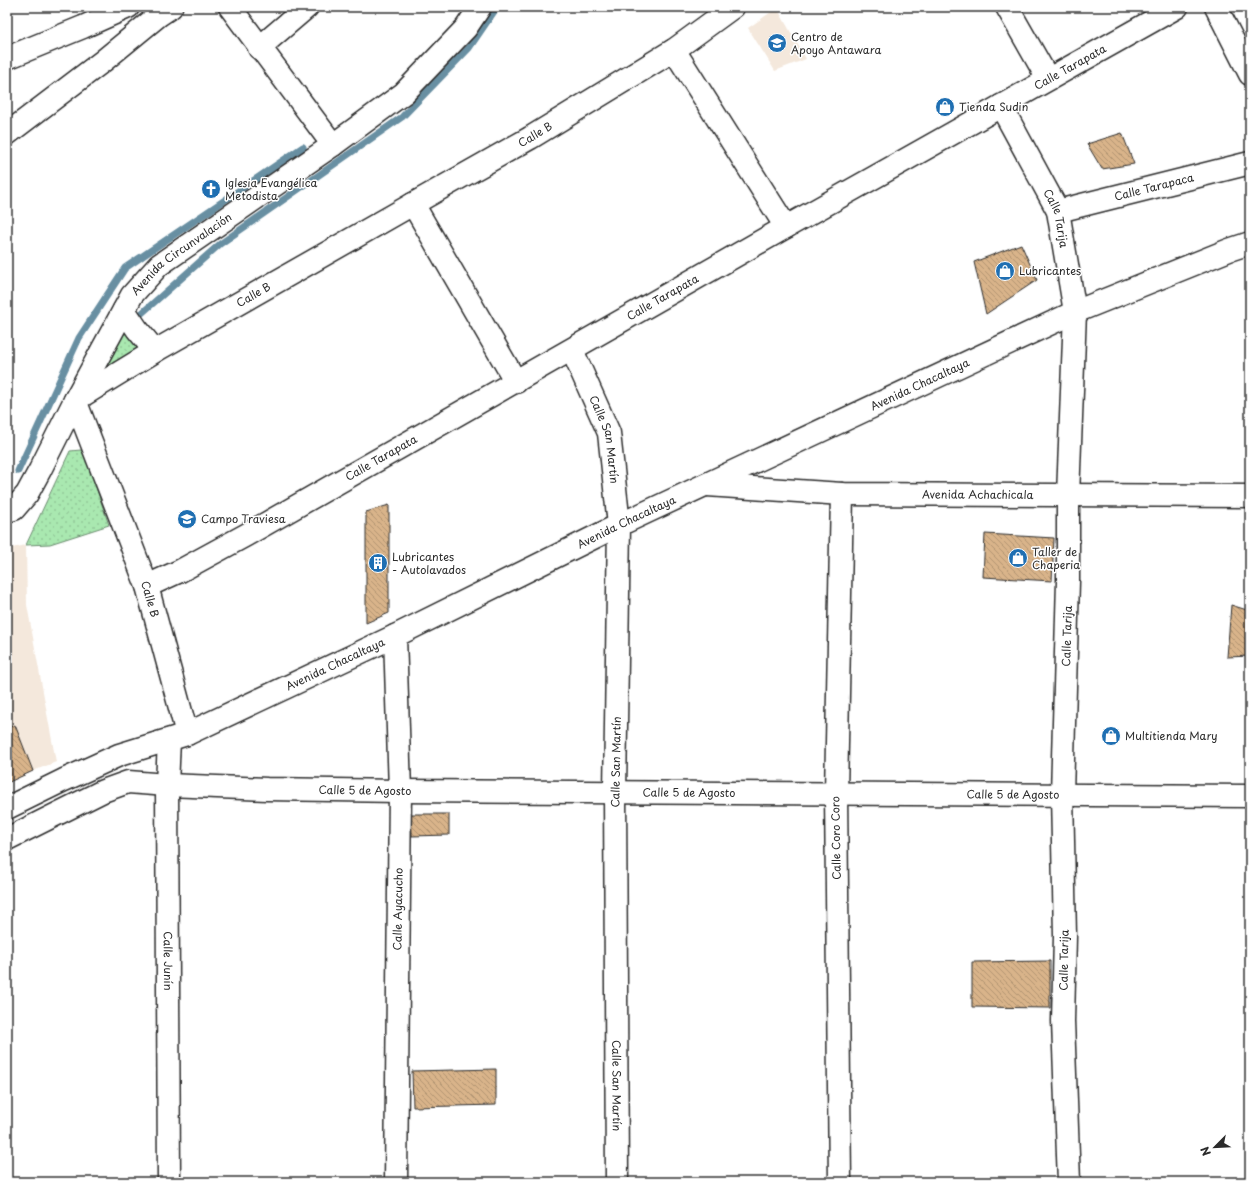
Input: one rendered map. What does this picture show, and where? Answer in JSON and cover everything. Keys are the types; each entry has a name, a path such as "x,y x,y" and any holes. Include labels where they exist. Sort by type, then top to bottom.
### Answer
{"street":[{"path":"7,58 128,7"},
{"path":"7,134 103,61 159,14 171,7"},
{"path":"230,7 259,48 333,145"},
{"path":"259,48 307,7"},
{"name":"Avenida Circunvalación","path":"7,511 14,510 27,494 75,400 132,295 159,265 333,145 404,93 466,28 480,7"},
{"name":"Calle B","path":"178,737 147,586 75,400 155,351 530,138 674,50 733,7"},
{"path":"1008,7 1048,79"},
{"name":"Calle Tarapata","path":"147,586 180,571 246,535 786,227 1177,7"},
{"path":"1216,7 1250,74"},
{"path":"674,50 786,227"},
{"name":"Calle Tarija","path":"1001,106 1058,211 1075,312 1068,496 1068,581 1062,794 1065,936 1063,1021 1069,1182"},
{"name":"Calle Tarapaca","path":"1058,211 1250,163"},
{"path":"412,204 516,382"},
{"name":"Avenida Chacaltaya","path":"7,808 120,755 178,737 395,636 619,525 1075,312 1250,243"},
{"path":"124,310 155,351"},
{"name":"Calle San Martín","path":"572,350 609,433 619,525 615,792 617,1182"},
{"name":"Avenida Achachicala","path":"706,485 842,494 1250,496"},
{"name":"Calle Coro Coro","path":"840,1182 836,793 842,494"},
{"name":"Calle Ayacucho","path":"395,636 400,791 396,1182"},
{"name":"Calle Junín","path":"169,1182 167,785 178,737"},
{"path":"7,839 97,794 128,782 120,755"},
{"name":"Calle 5 de Agosto","path":"128,782 167,785 400,791 1250,796"}],"shaded area":[{"name":"Centro de Apoyo Antawara","path":"777,8 806,59 775,71 748,28"},
{"path":"26,545 27,605 56,762 7,783 7,549"}],"green space":[{"path":"128,325 144,348 105,374 110,357"},
{"path":"81,450 86,458 109,525 50,544 26,545 70,451"}],"building":[{"path":"1122,133 1134,164 1102,169 1087,144"},
{"name":"Lubricantes","path":"1021,244 1037,280 986,314 974,262"},
{"name":"Lubricantes - Autolavados","path":"389,505 389,613 366,623 366,512"},
{"name":"Taller de Chaperia","path":"985,534 1054,538 1052,581 983,577"},
{"path":"1231,605 1250,611 1250,656 1227,657"},
{"path":"15,725 33,771 7,783 7,728"},
{"path":"411,814 449,814 449,835 412,836"},
{"path":"1050,961 1050,1008 972,1007 972,962"},
{"path":"496,1069 496,1105 413,1107 412,1071"},
{"path":"1089,1180 1123,1180 1124,1182 1089,1182"}],"waterway":[{"path":"142,313 220,244 402,117 469,48 497,7"},
{"path":"18,471 79,338 125,268 303,147"}],"place":[{"name":"Centro de Apoyo Antawara","path":"777,43"},
{"name":"Tienda Sudin","path":"945,107"},
{"name":"Iglesia Evangélica Metodista","path":"211,189"},
{"name":"Lubricantes","path":"1005,271"},
{"name":"Campo Traviesa","path":"187,519"},
{"name":"Taller de Chaperia","path":"1018,558"},
{"name":"Lubricantes - Autolavados","path":"378,563"},
{"name":"Multitienda Mary","path":"1111,736"}]}
